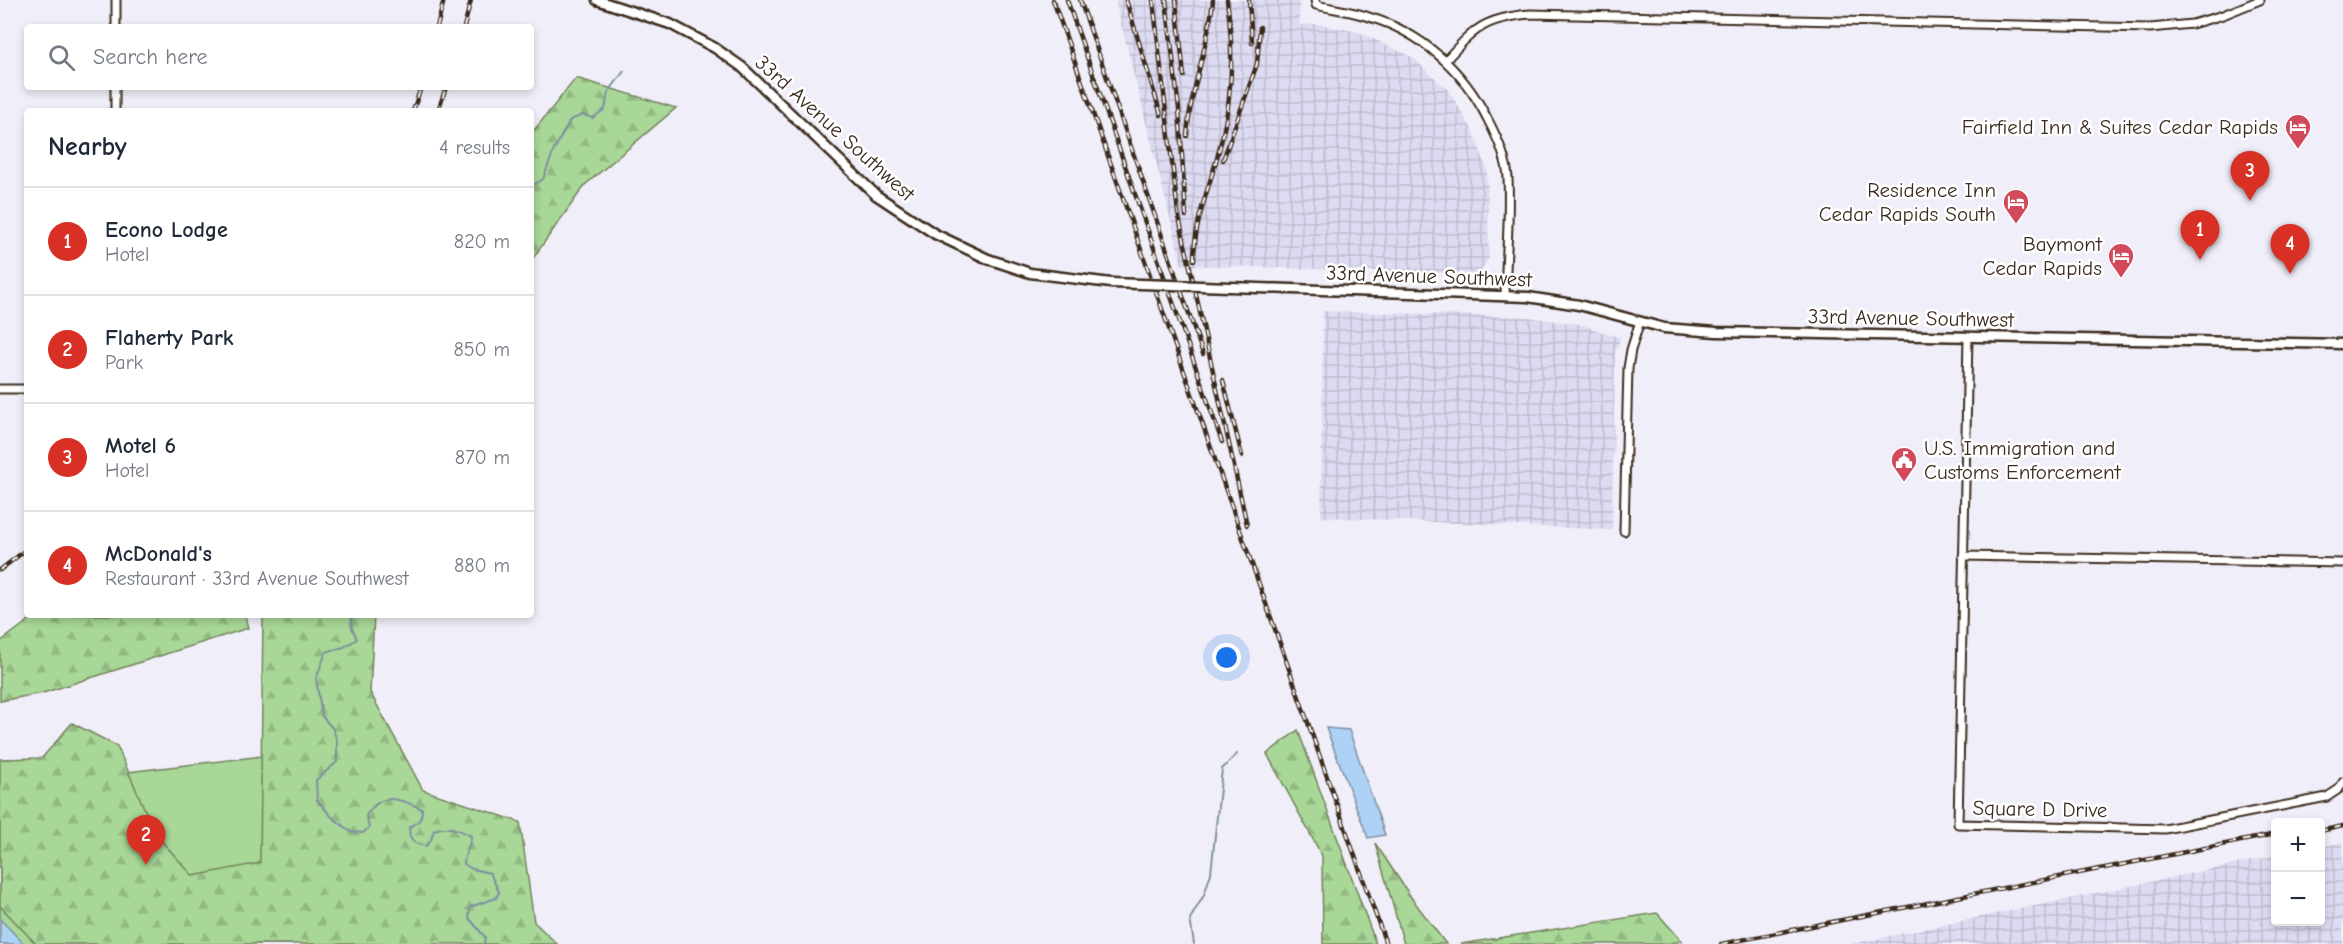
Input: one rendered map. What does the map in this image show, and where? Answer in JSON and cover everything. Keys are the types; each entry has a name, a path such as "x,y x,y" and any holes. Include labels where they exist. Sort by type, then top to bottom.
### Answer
{"street":[{"path":"116,0 116,24"},
{"name":"33rd Avenue Southwest","path":"597,0 670,24 715,48 742,68 876,195 902,214 936,234 988,259 1030,273 1112,283 1505,296 1564,302 1664,328 1716,332 2343,344"},
{"path":"1315,0 1316,5 1369,17 1400,29 1426,44 1446,60 1479,102 1492,128 1508,176 1505,296"},
{"path":"1446,60 1473,31 1490,21 1519,15 2150,28 2192,24 2223,15 2260,0"},
{"path":"115,90 115,108"},
{"path":"1624,531 1628,368 1640,321"},
{"name":"Square D Drive","path":"1968,337 1958,824 2165,829 2327,797 2339,789 2343,782"},
{"path":"0,389 24,389"},
{"path":"1963,556 2343,563"}],"shaded area":[{"path":"1115,0 1299,0 1300,25 1317,24 1359,32 1412,57 1449,91 1473,131 1487,169 1489,258 1479,274 1182,265"},
{"path":"1323,311 1527,317 1579,324 1621,338 1615,352 1612,530 1321,517"},
{"path":"2343,842 2343,944 1851,944 2271,857 2271,926 2325,926 2325,846"}],"green space":[{"path":"576,78 676,108 585,185 534,257 534,130"},
{"path":"32,618 246,618 248,628 43,693 0,701 0,642"},
{"path":"263,618 374,618 370,692 423,790 520,822 534,922 557,944 36,944 0,906 0,759 42,758 72,723 117,746 156,835 193,876 260,863"},
{"path":"1298,730 1376,944 1323,944 1322,856 1267,754"},
{"path":"296,752 291,944 0,944 0,787"},
{"path":"1375,843 1413,900 1446,944 1404,944"},
{"path":"1657,913 1682,941 1666,944 1461,944"}],"water":[{"path":"1326,728 1349,730 1385,835 1368,838"},
{"path":"0,919 24,944 0,944"}],"waterway":[{"path":"534,184 543,179 554,150 570,120 583,115 593,118 605,109 608,93 624,71"},
{"path":"351,618 352,628 357,639 344,647 326,652 316,679 322,716 333,729 337,741 337,762 316,780 317,800 332,817 351,832 363,833 369,827 366,816 372,808 384,800 391,799 422,809 419,821 409,827 410,837 417,844 426,846 434,830 444,828 453,828 471,836 464,864 472,869 490,873 499,892 496,898 470,907 469,918 485,937 484,944"},
{"path":"1194,944 1190,919 1204,895 1211,873 1222,769 1237,754"}],"railway":[{"path":"438,24 444,0"},
{"path":"465,24 471,0"},
{"path":"1053,0 1386,944"},
{"path":"1067,0 1222,442"},
{"path":"1080,0 1203,354"},
{"path":"1126,0 1161,115"},
{"path":"1153,0 1178,213 1247,525"},
{"path":"1166,0 1179,109 1186,216"},
{"path":"1176,0 1184,76"},
{"path":"1187,136 1213,0"},
{"path":"1194,260 1199,221 1222,138 1229,99 1231,40 1227,0"},
{"path":"1249,0 1252,43"},
{"path":"1223,160 1257,64 1260,27"},
{"path":"414,108 420,90"},
{"path":"439,108 445,90"},
{"path":"1223,380 1242,456"},
{"path":"0,570 24,551"},
{"path":"2325,830 2343,826"},
{"path":"1721,944 2271,835"}],"place":[{"name":"Fairfield Inn & Suites Cedar Rapids","path":"2298,150"},
{"name":"Motel 6","path":"2250,201"},
{"name":"Residence Inn Cedar Rapids South","path":"2016,225"},
{"name":"Econo Lodge","path":"2200,260"},
{"name":"McDonald's","path":"2290,274"},
{"name":"Baymont Cedar Rapids","path":"2121,279"},
{"name":"U.S. Immigration and Customs Enforcement","path":"1904,483"},
{"name":"Flaherty Park","path":"146,865"}]}
